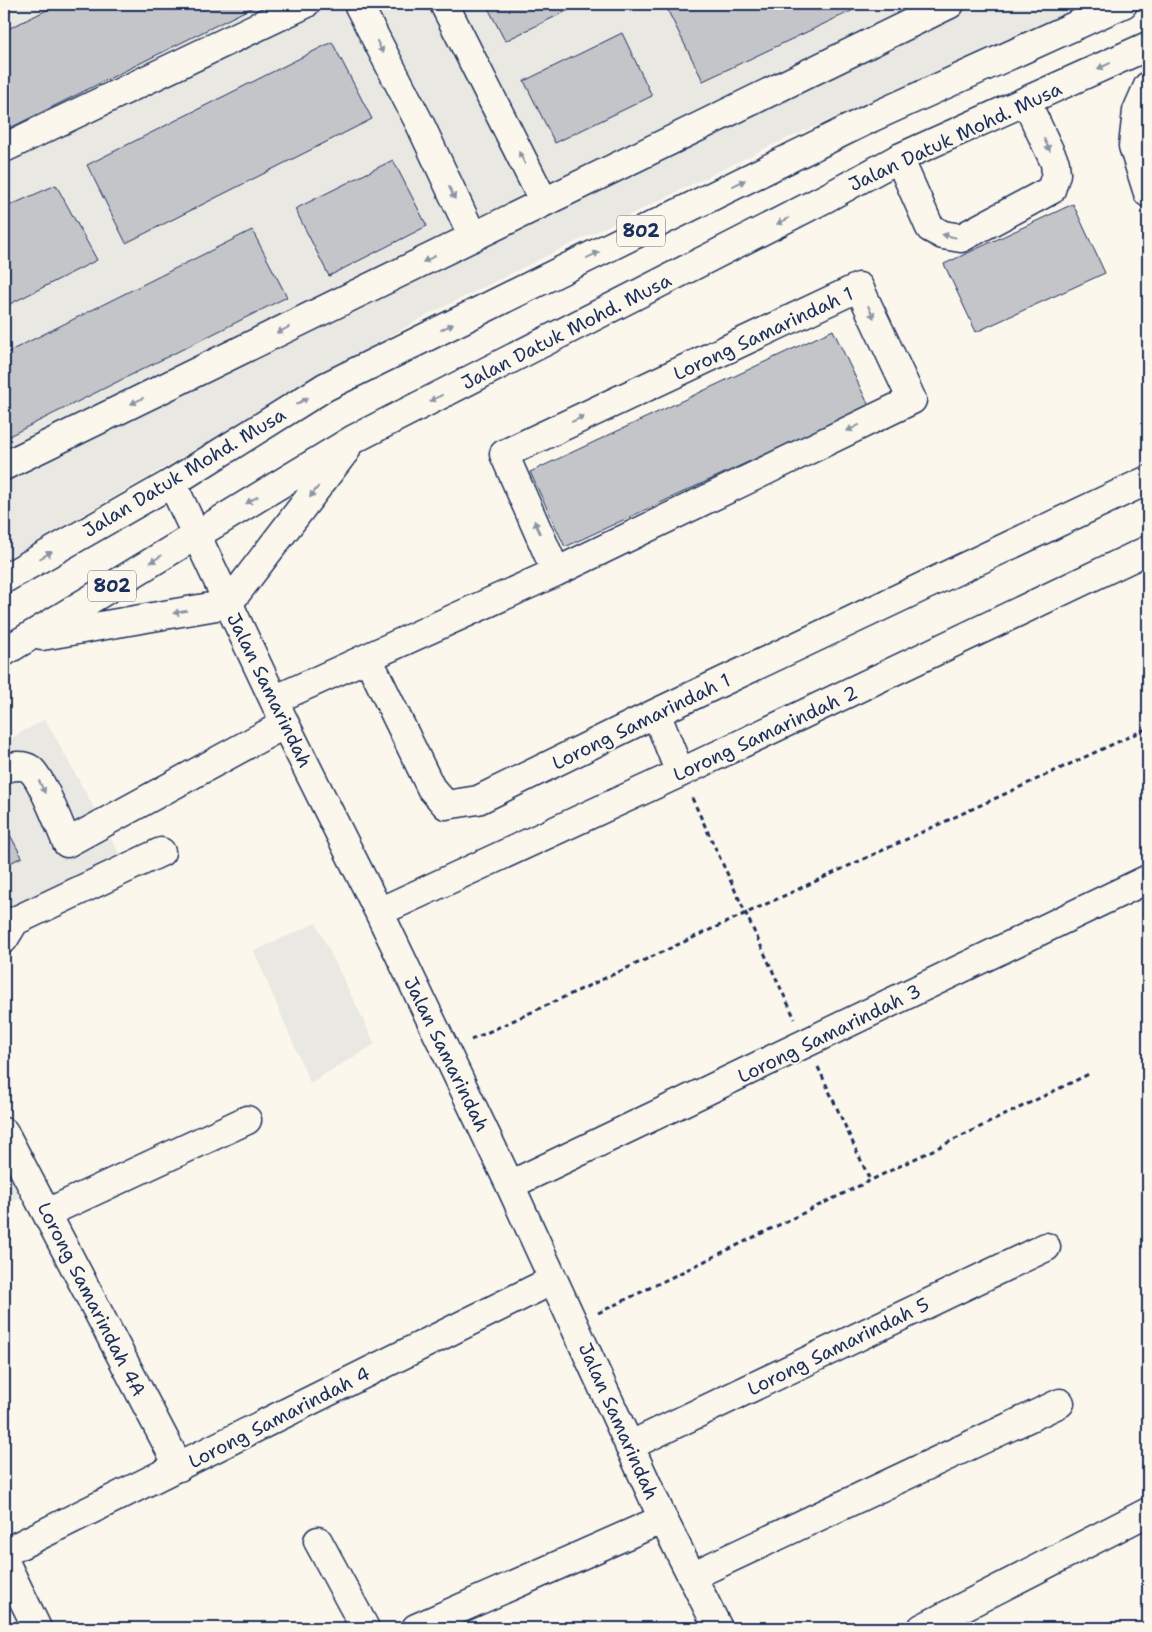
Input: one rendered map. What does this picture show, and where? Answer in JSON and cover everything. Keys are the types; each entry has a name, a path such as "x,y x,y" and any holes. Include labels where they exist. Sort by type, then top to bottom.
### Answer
{"main road":[{"path":"4,148 305,4"},
{"path":"358,4 420,124 473,237"},
{"path":"444,4 544,202"},
{"path":"4,466 950,4"},
{"name":"Jalan Datuk Mohd. Musa","path":"4,579 172,483 325,387 871,118 1123,4"},
{"name":"Jalan Datuk Mohd. Musa","path":"15,645 354,439 818,203 899,158 1148,46"},
{"path":"1148,86 1137,112 1133,146 1148,193"},
{"path":"899,158 930,228 943,235 961,238 1052,190 1056,174 1055,163 1026,101"},
{"name":"Lorong Samarindah 1","path":"4,769 21,766 30,770 38,780 67,843 368,658 556,572 912,400 859,287 504,454 556,572"},
{"path":"15,645 228,604 354,439"},
{"name":"Lorong Samarindah 1","path":"368,658 431,788 446,805 478,800 656,713 1148,480"},
{"name":"Jalan Samarindah","path":"172,483 279,712 379,912 510,1185 663,1519 718,1628"},
{"name":"Lorong Samarindah 2","path":"379,912 680,773 1148,550"},
{"path":"656,713 680,773"},
{"path":"4,939 15,921 161,852"},
{"name":"Lorong Samarindah 3","path":"510,1185 1148,879"},
{"path":"47,1212 247,1120"},
{"name":"Lorong Samarindah 4A","path":"4,1132 179,1467"},
{"name":"Lorong Samarindah 5","path":"629,1446 1046,1247"},
{"name":"Lorong Samarindah 4","path":"4,1553 553,1280"},
{"path":"692,1576 1060,1403"},
{"path":"922,1628 1148,1512"},
{"path":"416,1628 663,1519"},
{"path":"318,1541 365,1628"},
{"path":"4,1560 37,1628"}],"path":[{"path":"446,1051 1148,728"},
{"path":"680,773 870,1180"},
{"path":"575,1324 1091,1073"}],"shaded area":[{"path":"4,4 1093,4 768,147 427,315 4,561"},
{"path":"45,719 120,855 4,916 4,742"},
{"path":"316,923 375,1044 310,1083 254,951"},
{"path":"4,1151 19,1198 4,1205"}],"building":[{"path":"59,4 259,4 4,131 4,31"},
{"path":"486,4 581,4 505,41"},
{"path":"683,4 866,4 703,81 668,11"},
{"path":"622,33 652,96 555,143 524,81"},
{"path":"332,42 372,119 126,243 87,165"},
{"path":"393,160 427,226 329,276 295,209"},
{"path":"56,185 97,260 4,307 4,208"},
{"path":"1073,204 1105,273 976,332 944,264"},
{"path":"252,230 287,297 7,437 4,431 4,354"},
{"path":"833,330 869,406 565,547 530,472"},
{"path":"4,824 22,857 4,866"}]}
